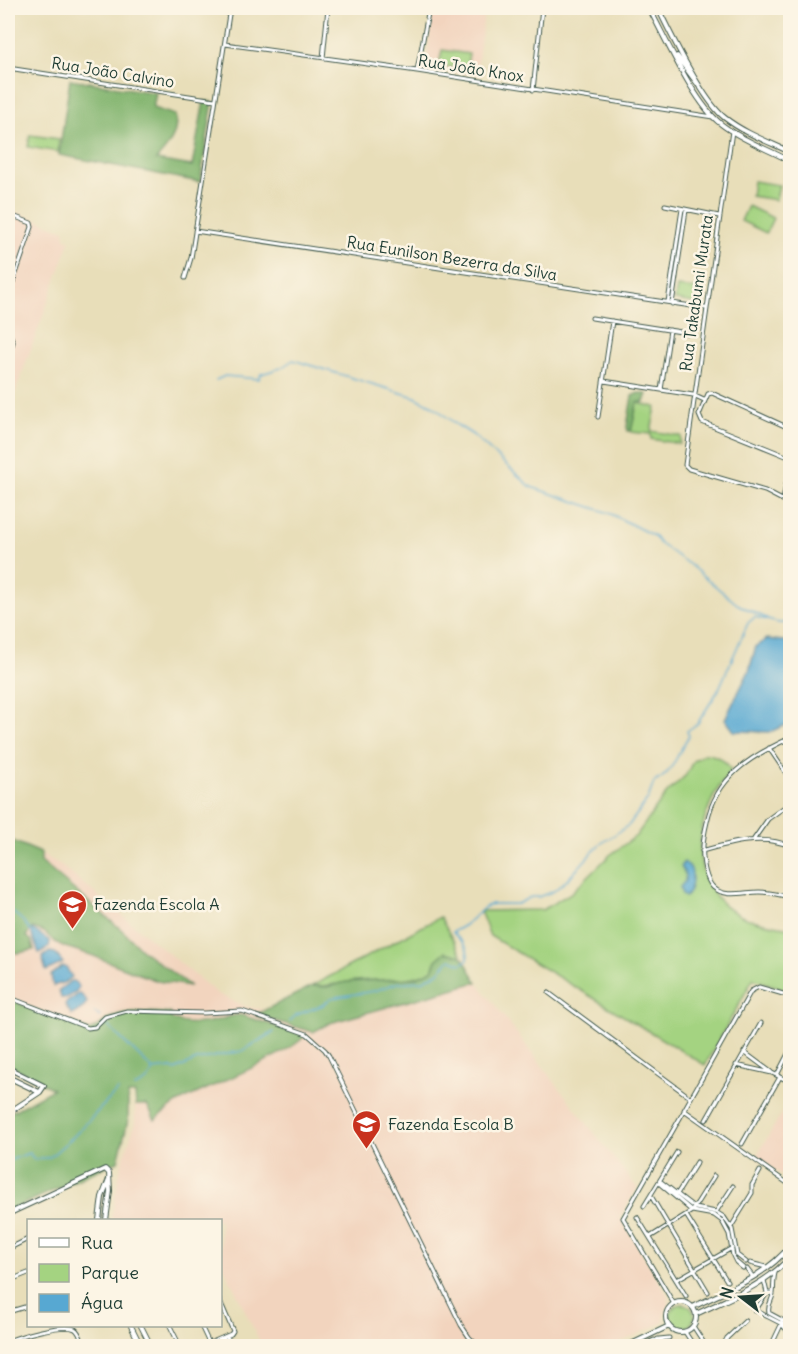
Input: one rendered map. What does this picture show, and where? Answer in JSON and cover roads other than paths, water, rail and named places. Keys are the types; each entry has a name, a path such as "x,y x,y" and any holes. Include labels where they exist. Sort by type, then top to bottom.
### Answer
{"street":[{"path":"185,278 191,258 230,8"},
{"path":"323,57 328,8"},
{"path":"417,71 429,8"},
{"path":"533,90 542,8"},
{"path":"650,8 696,93 713,117 732,131 790,161"},
{"path":"658,8 718,112 727,120 790,152"},
{"path":"664,35 670,32"},
{"name":"Rua João Knox","path":"225,44 713,117"},
{"path":"674,52 693,79 701,85"},
{"name":"Rua João Calvino","path":"8,68 215,100"},
{"name":"Rua Takabumi Murata","path":"732,131 684,459 689,469 765,491 783,500"},
{"path":"665,205 719,216"},
{"path":"670,303 684,209"},
{"path":"8,214 31,223 32,226 9,286 8,297"},
{"name":"Rua Eunilson Bezerra da Silva","path":"195,231 705,308"},
{"path":"592,318 694,334"},
{"path":"598,417 612,321"},
{"path":"8,329 13,342 8,359"},
{"path":"661,390 670,330"},
{"path":"604,381 694,396"},
{"path":"686,394 695,385"},
{"path":"678,393 704,400"},
{"path":"786,456 702,422 699,416 704,400 708,394 712,393 789,428"},
{"path":"790,465 783,500 790,504"},
{"path":"790,738 741,765 721,787 709,811 702,851 710,883 714,888 722,892 768,892 790,897"},
{"path":"769,748 790,778"},
{"path":"754,840 768,819 790,803"},
{"path":"702,851 754,840 790,846"},
{"path":"674,1304 623,1218 751,991 759,987 790,996"},
{"path":"549,993 691,1098"},
{"path":"8,997 88,1028 94,1027 105,1017 127,1011 204,1013 242,1011 307,1034 329,1056 461,1325 478,1347"},
{"path":"706,1120 761,1023"},
{"path":"742,1144 790,1050"},
{"path":"744,1052 790,1082"},
{"path":"736,1065 776,1075"},
{"path":"8,1068 44,1085 40,1092 8,1113"},
{"path":"8,1077 40,1092"},
{"path":"684,1110 790,1185"},
{"path":"644,1206 677,1152"},
{"path":"677,1195 697,1162"},
{"path":"8,1214 103,1170 108,1171 110,1191 106,1219"},
{"path":"731,1227 752,1193 752,1185 760,1171"},
{"path":"650,1237 693,1209 714,1176"},
{"path":"99,1219 102,1197 109,1178"},
{"path":"659,1182 693,1209 719,1218 729,1234 736,1262 753,1278"},
{"path":"716,1212 733,1186"},
{"path":"651,1196 708,1292"},
{"path":"693,1209 716,1212 724,1217 731,1227 734,1237 733,1247 738,1257 748,1263 770,1267"},
{"path":"686,1215 727,1281"},
{"path":"637,1217 686,1296"},
{"path":"8,1249 27,1240"},
{"path":"755,1311 767,1293 764,1276 790,1246"},
{"path":"676,1280 733,1247"},
{"path":"696,1314 764,1280 775,1273 790,1257"},
{"path":"783,1265 790,1270"},
{"path":"693,1308 770,1267"},
{"path":"8,1281 27,1273"},
{"path":"775,1273 768,1312 790,1333"},
{"path":"744,1291 745,1297 755,1311 790,1326"},
{"path":"767,1293 773,1293"},
{"path":"685,1302 693,1308 696,1314 693,1326 685,1332 676,1331 669,1326 667,1313 674,1304 685,1302"},
{"path":"203,1347 232,1333 233,1329 222,1305"},
{"path":"8,1312 27,1306"},
{"path":"723,1347 727,1338 745,1321"},
{"path":"771,1347 782,1323"},
{"path":"627,1347 669,1326"},
{"path":"693,1326 706,1347"},
{"path":"131,1327 141,1347"},
{"path":"141,1327 151,1347"},
{"path":"170,1327 180,1347"},
{"path":"201,1327 209,1343"},
{"path":"8,1341 48,1330 75,1329 84,1347"},
{"path":"685,1332 694,1347"},
{"path":"225,1337 231,1347"},
{"path":"641,1347 669,1338"},
{"path":"656,1342 662,1345"},
{"path":"648,1347 656,1342"}],"water":[{"path":"767,639 790,642 790,723 770,732 734,731 725,719 749,671 756,646"},
{"path":"684,862 692,872 690,888 685,897 680,887 685,881 681,866"},
{"path":"32,929 50,941 49,947 39,953 32,936"},
{"path":"50,952 55,953 63,963 46,971 42,957"},
{"path":"62,967 66,967 72,977 53,986 51,975"},
{"path":"71,981 79,987 72,995 61,998 59,990"},
{"path":"80,993 87,1002 83,1008 72,1015 65,1005"}],"waterway":[{"path":"216,380 225,376 259,379 261,374 281,368 293,360 415,397 433,406 473,435 531,487 609,513 654,536 660,544 690,565 737,604 768,619"},
{"path":"290,1021 296,1015 323,1005 331,998 374,991 397,983 422,981 439,972 450,959 462,964 468,959 467,949 453,932 492,904 517,904 531,897 554,891 599,845 629,825 648,799 654,782 671,768 689,736 687,731 697,724 718,691 748,623 755,617 779,623 790,623"},
{"path":"8,908 23,921 32,933"},
{"path":"94,1012 100,1017"},
{"path":"108,1026 152,1069"},
{"path":"135,1087 144,1083 152,1070 172,1068 175,1070 197,1060 242,1051 274,1032"},
{"path":"8,1161 29,1153 35,1160 50,1157 74,1136 118,1090"}],"place":[{"name":"Fazenda Escola A","path":"73,930"},
{"name":"Fazenda Escola B","path":"367,1150"}]}
